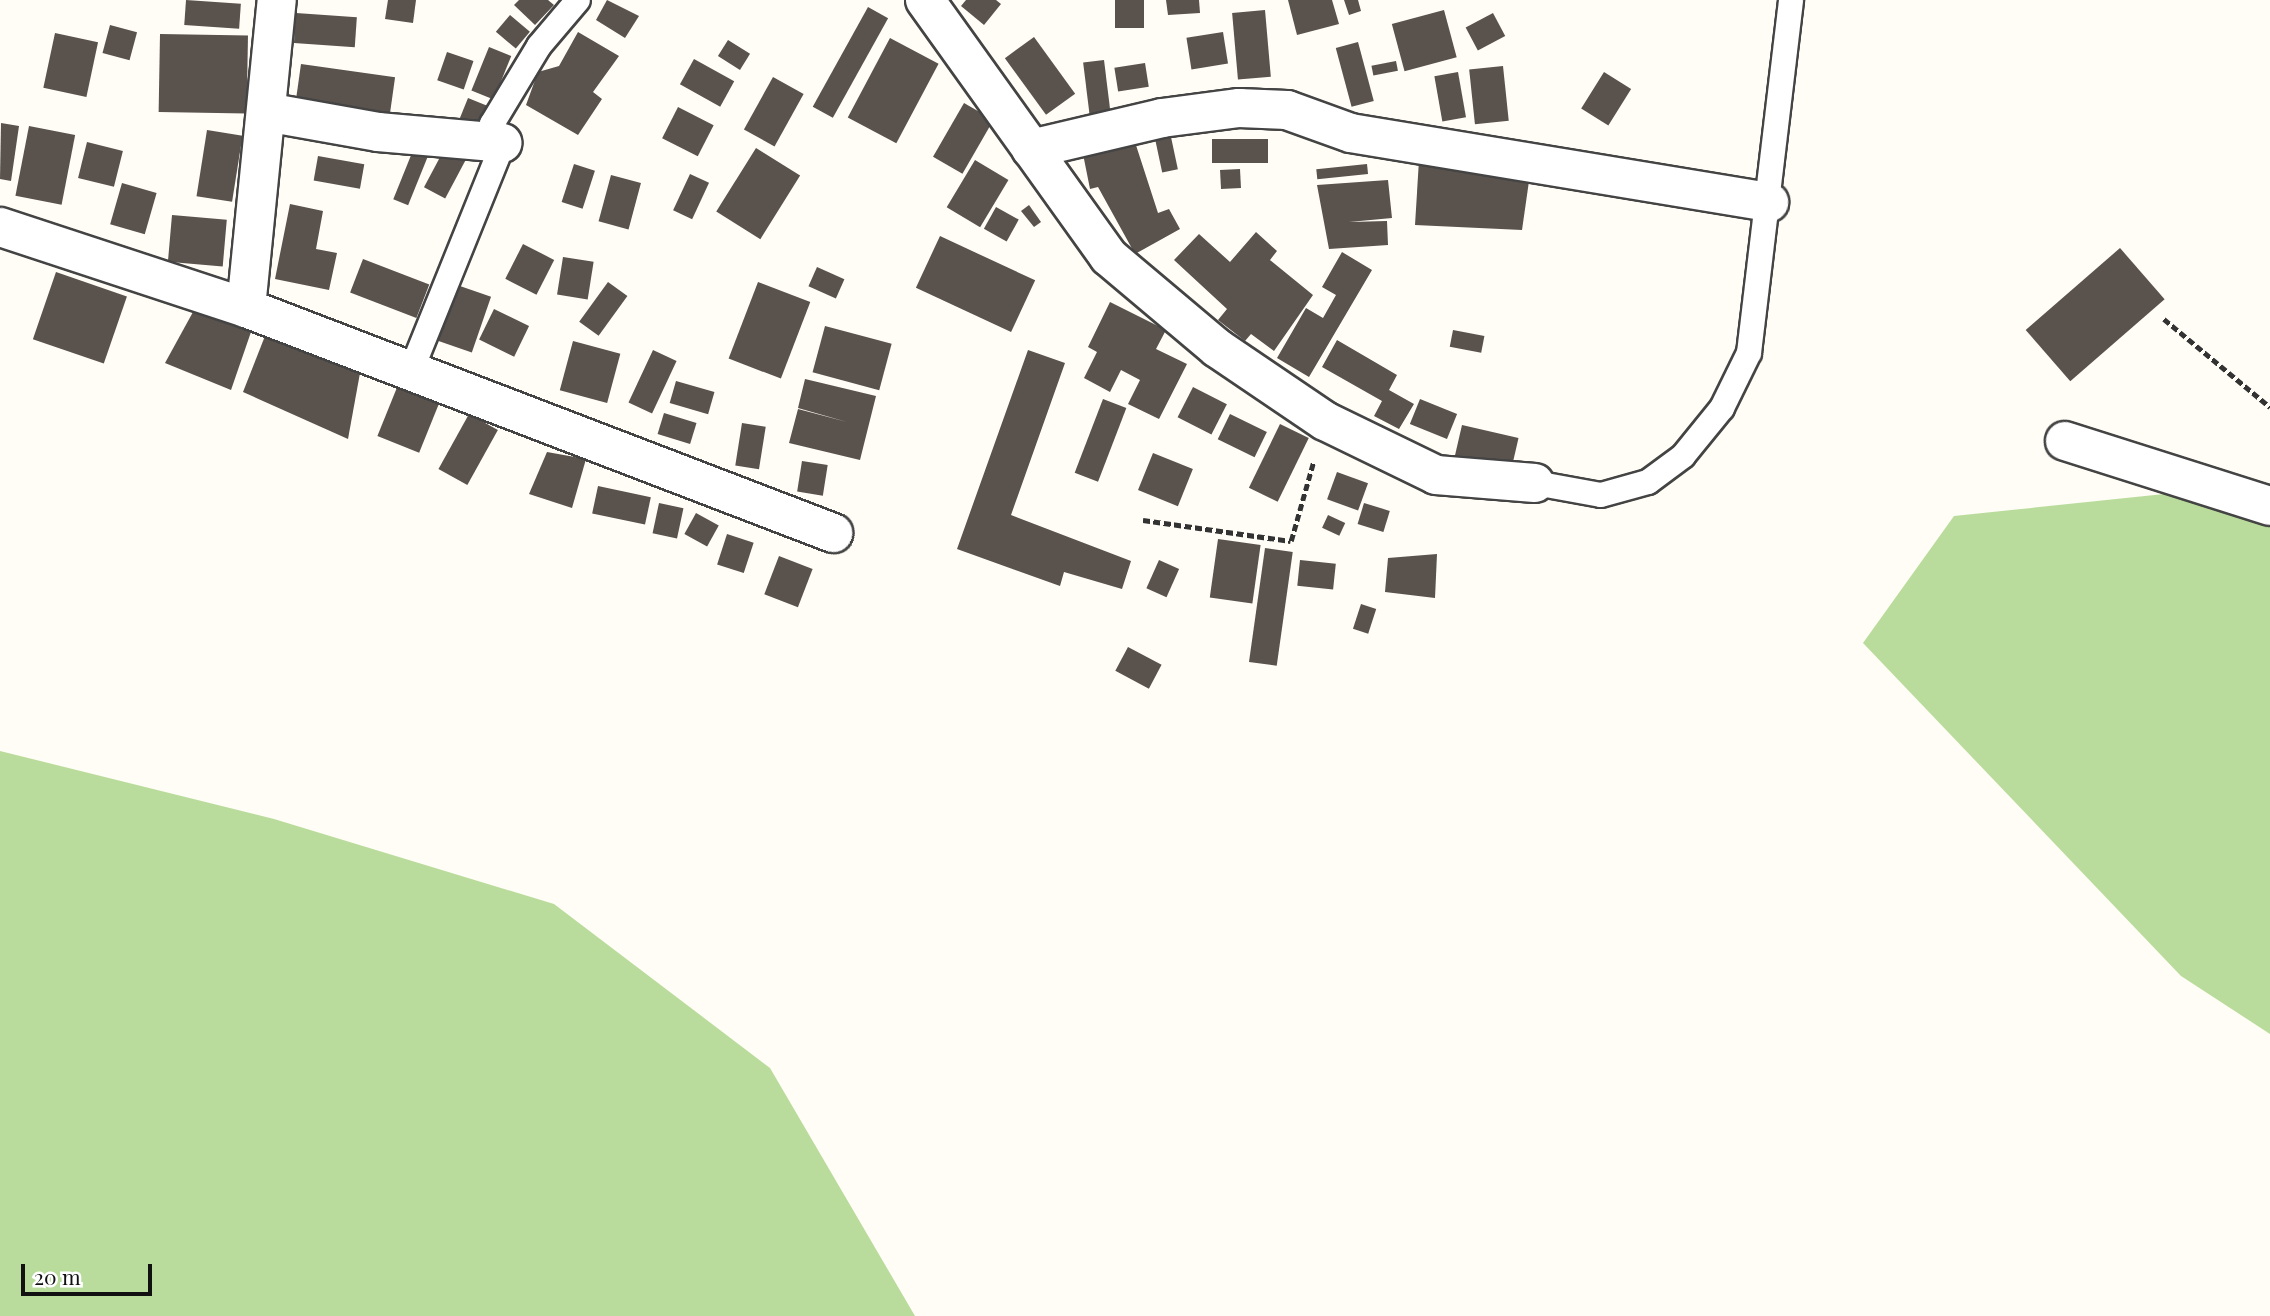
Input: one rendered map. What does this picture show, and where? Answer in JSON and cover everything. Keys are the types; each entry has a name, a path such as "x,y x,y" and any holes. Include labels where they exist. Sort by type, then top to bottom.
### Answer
{"street":[{"path":"246,308 277,0"},
{"path":"925,0 1109,257 1270,390 1325,421 1436,475 1535,483"},
{"path":"1031,149 1162,118 1239,108 1287,110 1352,133 1769,202"},
{"path":"266,111 378,132 503,143"},
{"path":"0,227 246,308 833,533"},
{"path":"2065,442 2270,506"}],"lane":[{"path":"411,371 503,143 492,124 539,46 578,0"},
{"path":"1535,483 1601,495 1648,482 1683,456 1722,408 1749,353 1791,0"}],"path":[{"path":"2164,319 2270,407"},
{"path":"1143,520 1291,541 1325,421"}],"green space":[{"path":"2270,483 2270,1034 2181,976 1863,643 1954,516"},
{"path":"0,751 274,819 554,904 770,1068 915,1316 0,1316"}],"building":[{"path":"186,0 241,4 239,29 184,25"},
{"path":"388,0 416,0 413,23 385,19"},
{"path":"519,0 548,0 554,5 535,25 514,5"},
{"path":"607,0 639,16 625,38 596,20"},
{"path":"966,0 996,0 1001,4 984,25 961,6"},
{"path":"1115,0 1144,0 1144,28 1115,28"},
{"path":"1166,0 1199,0 1200,13 1168,15"},
{"path":"1288,0 1332,0 1339,24 1297,35"},
{"path":"1344,0 1358,0 1361,11 1349,15"},
{"path":"868,7 888,18 833,118 813,107"},
{"path":"1265,10 1271,77 1238,80 1232,13"},
{"path":"1444,10 1457,57 1405,71 1392,24"},
{"path":"296,13 357,17 355,47 294,43"},
{"path":"1493,13 1505,36 1478,51 1466,28"},
{"path":"510,15 530,32 516,49 496,32"},
{"path":"110,25 137,32 130,60 102,53"},
{"path":"578,32 619,56 593,92 602,99 578,135 526,105 538,72 559,66"},
{"path":"1223,32 1228,64 1191,69 1186,38"},
{"path":"55,33 98,42 86,97 43,88"},
{"path":"160,34 248,36 247,114 159,112"},
{"path":"1034,37 1075,94 1046,115 1005,58"},
{"path":"890,38 939,64 896,143 848,117"},
{"path":"728,40 750,54 740,70 718,56"},
{"path":"1358,42 1374,101 1352,107 1336,48"},
{"path":"489,47 511,56 494,100 471,91"},
{"path":"447,52 473,61 464,89 437,80"},
{"path":"694,59 734,81 720,107 680,84"},
{"path":"1104,60 1111,114 1090,116 1083,63"},
{"path":"1396,61 1398,71 1373,76 1371,66"},
{"path":"1145,63 1149,87 1118,92 1114,68"},
{"path":"301,64 395,77 390,117 295,104"},
{"path":"1503,66 1509,121 1475,124 1469,70"},
{"path":"1458,72 1466,117 1442,121 1434,76"},
{"path":"1604,72 1631,89 1608,125 1581,108"},
{"path":"773,77 804,94 775,146 744,129"},
{"path":"468,98 490,107 480,133 458,124"},
{"path":"964,103 993,120 962,174 933,157"},
{"path":"678,107 714,125 698,156 662,138"},
{"path":"1,123 19,126 11,181 0,179"},
{"path":"29,126 75,135 62,205 15,196"},
{"path":"207,130 243,136 232,202 197,196"},
{"path":"1171,137 1178,169 1162,173 1155,140"},
{"path":"418,138 433,144 408,205 393,199"},
{"path":"1134,139 1158,213 1169,209 1180,229 1135,254 1098,187 1090,189 1082,149"},
{"path":"1212,139 1268,139 1268,163 1212,163"},
{"path":"87,142 123,151 114,187 78,178"},
{"path":"447,144 468,155 445,199 424,187"},
{"path":"756,148 800,176 760,239 716,212"},
{"path":"318,156 364,164 360,189 314,181"},
{"path":"975,160 1008,180 980,227 947,207"},
{"path":"1419,160 1529,181 1522,230 1415,225"},
{"path":"574,164 595,171 583,209 562,202"},
{"path":"1367,164 1368,174 1317,179 1316,169"},
{"path":"1240,169 1241,188 1221,189 1220,170"},
{"path":"690,174 709,183 692,219 673,210"},
{"path":"611,175 641,183 629,229 599,221"},
{"path":"1388,180 1392,218 1349,222 1387,221 1388,245 1329,249 1317,185"},
{"path":"122,183 157,193 145,234 110,224"},
{"path":"290,204 323,211 316,249 337,253 329,290 275,279"},
{"path":"1029,205 1041,222 1034,227 1021,211"},
{"path":"996,207 1019,220 1007,241 984,229"},
{"path":"172,215 227,220 223,267 168,262"},
{"path":"1256,232 1277,251 1270,260 1313,295 1274,351 1251,334 1245,341 1218,320 1227,309 1174,260 1199,234 1230,262"},
{"path":"940,236 1035,280 1011,332 916,288"},
{"path":"523,244 554,260 536,295 505,279"},
{"path":"2120,248 2165,299 2070,381 2026,330"},
{"path":"1342,252 1372,270 1309,377 1277,358 1306,308 1323,318 1336,295 1322,287"},
{"path":"563,257 594,262 588,299 557,295"},
{"path":"363,259 429,284 416,318 350,293"},
{"path":"817,267 844,279 836,298 808,286"},
{"path":"56,272 127,296 104,364 33,339"},
{"path":"608,282 627,296 599,336 579,322"},
{"path":"758,282 810,302 781,379 729,359"},
{"path":"457,285 491,297 472,353 438,341"},
{"path":"1110,302 1166,330 1156,349 1187,364 1159,419 1128,404 1140,380 1121,370 1110,392 1084,378 1097,352 1088,347"},
{"path":"494,309 529,326 514,357 479,340"},
{"path":"193,312 251,332 231,390 165,363"},
{"path":"825,326 892,344 879,390 813,372"},
{"path":"1453,330 1484,336 1481,353 1450,347"},
{"path":"265,336 360,373 348,439 243,392"},
{"path":"1337,340 1397,375 1389,390 1414,404 1399,429 1374,416 1382,401 1322,367"},
{"path":"573,341 620,354 607,403 560,390"},
{"path":"653,350 677,361 652,414 628,403"},
{"path":"1028,350 1065,363 1011,515 1131,561 1122,589 1064,572 1060,586 957,549"},
{"path":"805,379 876,396 860,460 789,443 798,409 847,422 798,408"},
{"path":"676,381 714,392 708,414 670,403"},
{"path":"398,385 440,402 419,453 377,436"},
{"path":"1193,387 1227,404 1211,435 1178,417"},
{"path":"1103,399 1126,408 1098,482 1075,473"},
{"path":"1420,399 1457,414 1447,439 1410,424"},
{"path":"664,413 697,423 690,444 658,434"},
{"path":"469,414 498,430 467,485 438,469"},
{"path":"1230,414 1267,432 1255,457 1218,439"},
{"path":"742,423 766,427 759,469 735,465"},
{"path":"1280,424 1309,438 1278,502 1249,488"},
{"path":"1462,425 1519,438 1511,469 1455,456"},
{"path":"547,452 586,459 572,508 529,494"},
{"path":"1153,453 1193,469 1178,506 1138,490"},
{"path":"802,461 828,465 823,496 797,492"},
{"path":"1337,472 1368,483 1358,511 1327,499"},
{"path":"598,486 651,497 645,525 592,513"},
{"path":"659,503 683,508 677,539 653,533"},
{"path":"1364,503 1390,511 1383,532 1358,524"},
{"path":"696,513 719,526 707,547 684,534"},
{"path":"1328,515 1345,523 1339,536 1322,528"},
{"path":"727,534 754,543 744,573 717,564"},
{"path":"1218,539 1261,545 1252,603 1210,597"},
{"path":"1265,548 1293,552 1277,666 1249,662"},
{"path":"1437,554 1435,598 1385,592 1388,558"},
{"path":"779,556 813,569 798,607 764,594"},
{"path":"1159,560 1179,569 1166,597 1146,588"},
{"path":"1300,560 1336,564 1333,590 1297,586"},
{"path":"1361,604 1376,609 1368,634 1353,629"},
{"path":"1128,647 1162,665 1149,689 1115,671"}]}
